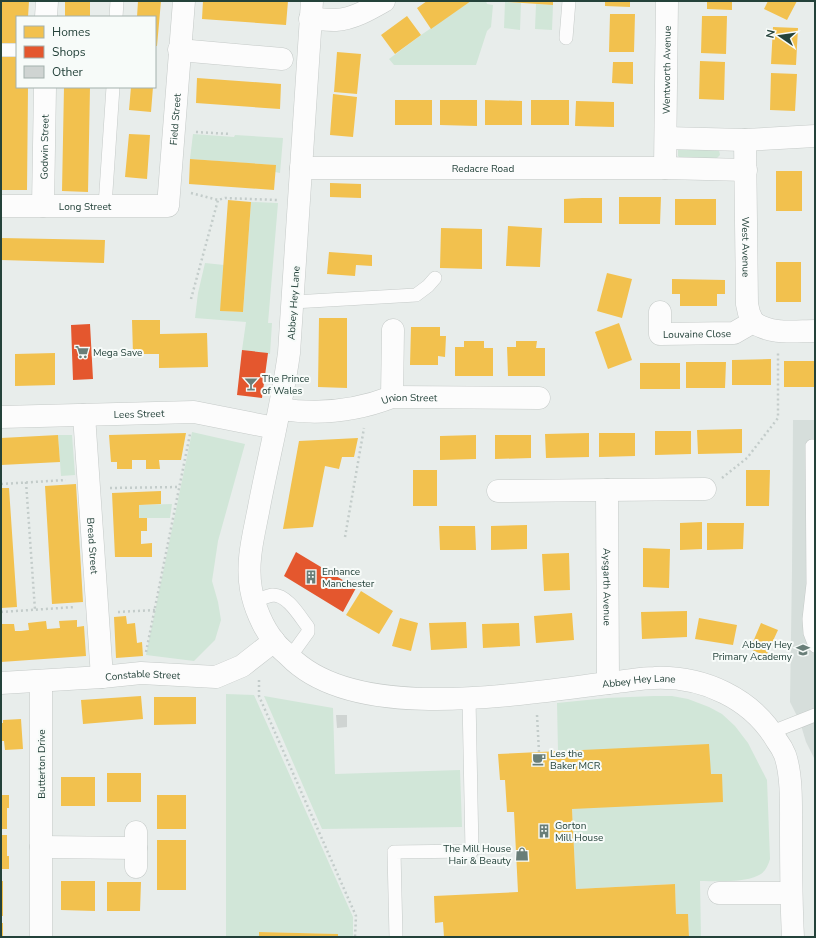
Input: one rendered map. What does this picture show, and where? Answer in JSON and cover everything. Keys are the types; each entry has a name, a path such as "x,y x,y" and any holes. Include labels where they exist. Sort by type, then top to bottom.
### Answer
{"street":[{"path":"46,16 47,1"},
{"name":"Field Street","path":"169,198 184,1"},
{"path":"311,10 342,19 358,14 384,1"},
{"name":"Wentworth Avenue","path":"666,138 667,1"},
{"name":"Abbey Hey Lane","path":"311,10 289,353 278,419 249,558 251,589 265,626 274,641 298,666 311,674 365,694 405,698 469,698 499,696 655,678 689,681 703,684 716,688 736,698 753,710 772,732 785,755 790,781 793,937"},
{"path":"180,50 282,59"},
{"name":"Godwin Street","path":"43,206 45,88"},
{"path":"665,168 666,138 745,140 815,136"},
{"path":"745,140 746,170"},
{"name":"Redacre Road","path":"301,168 665,168 746,170"},
{"name":"West Avenue","path":"746,170 747,304 753,322"},
{"name":"Long Street","path":"1,206 105,206 169,198"},
{"name":"Louvaine Close","path":"660,312 660,334 734,334 753,322"},
{"path":"753,322 762,328 769,330 815,331"},
{"path":"392,397 393,330"},
{"name":"Union Street","path":"278,419 298,412 329,412 371,405 392,397 539,398"},
{"name":"Lees Street","path":"1,417 194,412 278,419"},
{"name":"Bread Street","path":"84,415 90,610 102,676"},
{"path":"498,491 705,489"},
{"name":"Aysgarth Avenue","path":"607,490 608,683"},
{"name":"Constable Street","path":"1,683 141,673 216,677 242,666 274,641"},
{"name":"Butterton Drive","path":"41,681 41,937"},
{"path":"41,847 136,849"},
{"path":"719,893 791,893"}],"lane":[{"path":"116,16 117,1"},
{"path":"566,38 569,1"},
{"path":"1,50 16,50"},
{"path":"105,206 113,88"},
{"path":"293,302 416,295 428,286 435,278"},
{"path":"812,446 813,584 809,619 810,633 815,646"},
{"path":"254,600 273,595 282,598 287,601 308,627 308,632 290,657"},
{"path":"396,937 394,852 472,851 469,698"},
{"path":"772,732 815,715"}],"path":[{"path":"174,130 231,134"},
{"path":"169,198 182,190 218,200 225,198 299,201"},
{"path":"191,299 218,200"},
{"path":"705,489 726,475 747,458 778,418 778,331"},
{"path":"141,673 194,412"},
{"path":"345,538 364,425"},
{"path":"1,484 60,480"},
{"path":"26,482 35,610"},
{"path":"112,488 179,487"},
{"path":"1,612 35,610 155,610"},
{"path":"259,679 259,696 356,916 356,937"},
{"path":"537,709 539,752"}],"shaded area":[{"name":"Abbey Hey Primary Academy","path":"793,420 815,420 815,799 814,758 806,742 800,722 790,702"}],"green space":[{"path":"471,1 486,1 487,4 493,5 491,27 487,31 476,65 394,65 389,59 421,35"},
{"path":"505,2 521,3 520,30 504,28"},
{"path":"536,4 553,5 552,30 535,29"},
{"path":"193,134 283,138 280,173 275,172 275,165 190,159"},
{"path":"682,147 719,150 720,155 717,158 682,159 678,156 678,150"},
{"path":"251,202 278,203 268,323 272,323 270,354 242,350 246,322 195,318 198,293 205,263 224,265 221,311 243,312"},
{"path":"192,432 245,444 218,541 212,581 221,620 215,640 194,661 146,655"},
{"path":"58,435 72,435 75,475 61,476"},
{"path":"172,504 170,518 139,518 139,505"},
{"path":"226,694 254,695 353,917 353,937 338,937 338,934 259,932 259,937 226,937"},
{"path":"264,696 333,708 335,774 460,770 462,827 322,829"},
{"path":"672,696 688,699 722,714 735,726 748,743 767,780 770,859 766,869 757,876 744,880 700,881 701,937 689,937 688,914 676,914 675,884 576,889 572,809 711,774 558,751 557,703 607,698"}],"building: Homes":[{"path":"1,1 29,1 28,16 16,16 16,45 1,45"},
{"path":"65,1 90,1 90,16 65,16"},
{"path":"138,1 161,1 157,46 156,16 137,16"},
{"path":"203,1 288,1 286,25 202,19"},
{"path":"427,1 471,1 431,29 417,8"},
{"path":"553,1 553,5 508,2"},
{"path":"605,1 630,1 630,7 605,6"},
{"path":"707,1 732,1 732,10 707,9"},
{"path":"768,1 797,1 787,20 764,9"},
{"path":"610,14 635,14 634,52 609,52"},
{"path":"407,16 421,35 395,54 381,35"},
{"path":"702,16 727,16 726,54 701,53"},
{"path":"773,27 798,28 796,65 771,64"},
{"path":"337,52 361,54 357,94 334,92"},
{"path":"1,55 16,55 16,88 28,88 27,190 1,190"},
{"path":"700,61 725,62 724,100 699,99"},
{"path":"613,62 633,62 633,84 612,83"},
{"path":"771,73 797,74 795,111 770,110"},
{"path":"197,78 281,84 280,109 196,103"},
{"path":"64,88 90,88 88,192 62,191"},
{"path":"131,88 153,88 151,112 129,110"},
{"path":"333,94 357,97 353,137 330,135"},
{"path":"395,100 432,100 432,125 395,125"},
{"path":"440,100 477,100 477,126 440,125"},
{"path":"485,100 522,101 522,125 485,125"},
{"path":"531,100 569,100 569,125 531,125"},
{"path":"576,101 614,102 614,127 575,126"},
{"path":"129,134 150,135 147,179 125,177"},
{"path":"190,159 276,165 274,190 189,184"},
{"path":"776,171 802,171 802,211 776,211"},
{"path":"330,183 361,184 361,198 330,197"},
{"path":"619,197 661,197 660,224 619,224"},
{"path":"602,198 602,223 564,223 564,199"},
{"path":"675,199 716,199 716,225 675,225"},
{"path":"228,200 251,202 243,312 220,311"},
{"path":"508,226 542,228 540,267 506,266"},
{"path":"441,228 482,229 482,269 440,268"},
{"path":"1,238 105,240 104,263 1,260"},
{"path":"329,252 372,255 372,266 356,265 355,276 327,274"},
{"path":"776,262 801,262 801,302 776,302"},
{"path":"607,273 632,279 622,318 597,311"},
{"path":"672,279 725,280 725,294 717,294 717,306 680,306 680,294 672,294"},
{"path":"319,318 347,318 347,388 318,387"},
{"path":"132,320 160,320 160,334 207,333 208,367 159,368 159,354 133,354"},
{"path":"619,323 632,360 608,369 595,332"},
{"path":"411,327 440,327 440,336 446,336 445,357 438,356 438,365 410,365"},
{"path":"464,341 484,341 484,348 493,348 493,376 455,376 455,347 464,347"},
{"path":"516,341 537,341 536,348 545,348 545,376 508,376 507,347 516,347"},
{"path":"55,353 55,385 15,386 15,354"},
{"path":"771,359 771,385 732,385 732,360"},
{"path":"784,361 815,361 815,387 784,387"},
{"path":"686,362 726,362 725,388 686,388"},
{"path":"640,363 680,363 680,389 640,389"},
{"path":"742,429 742,453 698,454 697,430"},
{"path":"655,431 691,431 691,454 655,455"},
{"path":"186,433 181,460 159,460 160,469 146,469 146,460 132,460 132,469 117,469 117,462 111,462 109,435"},
{"path":"589,433 589,457 546,458 545,434"},
{"path":"599,433 635,433 635,456 599,457"},
{"path":"58,435 60,462 1,465 1,438"},
{"path":"476,435 476,459 440,460 440,436"},
{"path":"495,435 531,435 531,458 495,459"},
{"path":"358,438 354,457 342,457 339,469 325,466 313,527 283,529 299,441"},
{"path":"413,470 437,470 437,506 413,506"},
{"path":"746,470 770,470 769,506 746,506"},
{"path":"76,484 83,602 52,604 45,486"},
{"path":"1,488 9,488 17,607 1,608"},
{"path":"161,491 161,504 139,505 139,518 147,518 147,531 141,531 141,544 152,543 152,557 115,557 112,493"},
{"path":"702,522 702,549 680,550 680,523"},
{"path":"707,523 744,523 743,549 707,550"},
{"path":"527,525 527,549 491,550 491,526"},
{"path":"439,526 475,526 476,550 440,550"},
{"path":"643,548 670,549 669,588 643,587"},
{"path":"569,553 570,590 544,591 542,554"},
{"path":"361,591 393,611 379,634 346,615"},
{"path":"687,611 687,637 642,639 641,612"},
{"path":"572,613 574,640 536,643 534,616"},
{"path":"126,616 127,624 135,623 137,643 142,642 143,656 116,658 114,617"},
{"path":"400,618 418,623 411,651 392,646"},
{"path":"699,618 737,625 733,645 695,639"},
{"path":"77,620 77,627 84,626 86,656 1,662 1,624 14,624 15,631 21,631 29,630 28,623 46,621 47,629 60,628 59,621"},
{"path":"466,622 467,648 431,650 429,623"},
{"path":"519,623 520,646 483,648 482,624"},
{"path":"761,623 778,630 766,656 750,649"},
{"path":"141,696 143,719 83,724 81,700"},
{"path":"154,697 196,697 196,724 154,725"},
{"path":"21,719 23,749 5,750 4,741 1,741 1,723 3,723 3,720"},
{"name":"Gorton Mill House","path":"709,744 711,774 722,774 723,802 572,809 576,889 675,884 676,914 688,914 689,937 444,937 443,922 435,923 434,896 518,892 514,812 507,812 505,780 500,780 498,754"},
{"path":"107,773 141,773 141,802 107,802"},
{"path":"61,777 95,777 95,806 61,806"},
{"path":"1,795 9,795 9,808 7,808 7,829 1,829"},
{"path":"157,795 186,795 186,829 157,829"},
{"path":"1,835 7,835 7,856 9,856 9,869 1,869"},
{"path":"157,840 186,840 186,890 157,890"},
{"path":"1,881 3,881 3,916 1,916"},
{"path":"61,881 95,881 95,911 61,910"},
{"path":"107,882 141,882 140,911 107,911"},
{"path":"1,923 3,923 3,937 1,937"},
{"path":"259,932 338,934 338,937 259,937"}],"building: Shops":[{"name":"Mega Save","path":"90,324 93,379 73,380 71,325"},
{"name":"The Prince of Wales","path":"242,350 268,353 262,398 237,395"},
{"name":"Enhance Manchester","path":"296,552 356,588 343,612 284,576"}],"building: Other":[{"path":"336,715 347,715 347,727 337,728"}],"place":[{"name":"Mega Save","path":"82,352"},
{"name":"The Prince of Wales","path":"251,384"},
{"name":"Enhance Manchester","path":"311,577"},
{"name":"Abbey Hey Primary Academy","path":"803,650"},
{"name":"Les the Baker MCR","path":"539,759"},
{"name":"Gorton Mill House","path":"544,831"},
{"name":"The Mill House Hair & Beauty","path":"522,854"}]}
